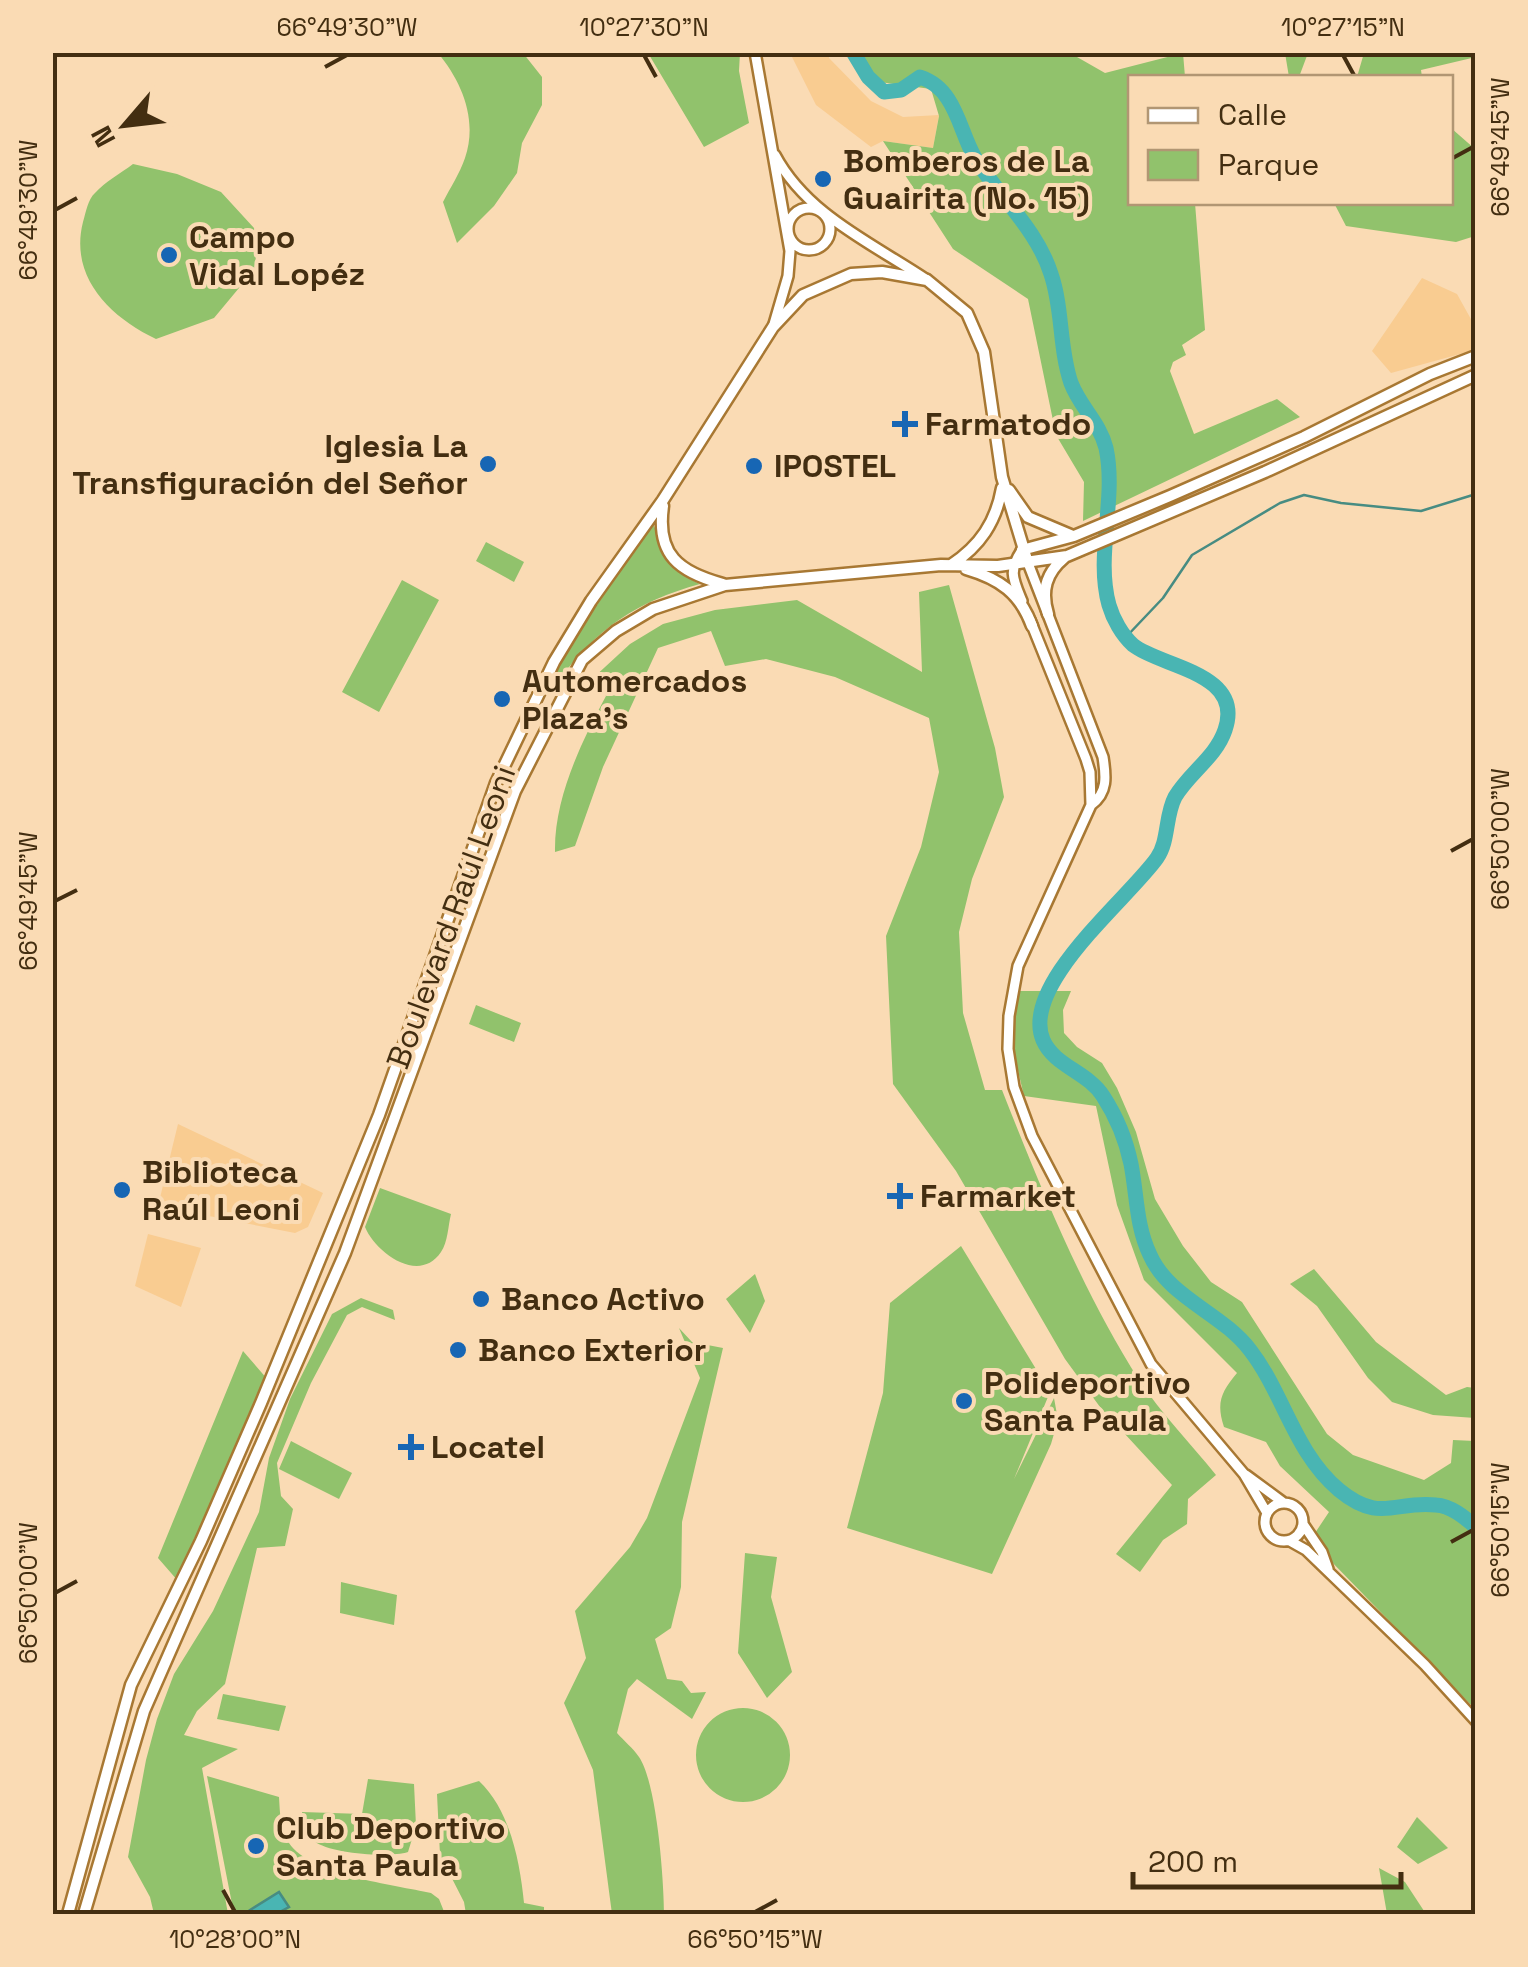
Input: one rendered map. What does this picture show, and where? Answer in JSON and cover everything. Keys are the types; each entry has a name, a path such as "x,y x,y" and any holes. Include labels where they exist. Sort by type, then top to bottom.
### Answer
{"main road":[{"name":"Boulevard Raúl Leoni","path":"68,1914 131,1685 238,1454 379,1115 496,783 564,644 663,500 773,326 803,295 839,278 871,272 927,280"},
{"path":"927,280 967,313 980,340 991,382 1002,476 1028,563"},
{"path":"1022,550 1074,536 1170,496 1476,356"},
{"name":"Boulevard Raúl Leoni","path":"84,1914 144,1711 345,1253 525,769 570,680 594,648 666,602 725,585 951,565 1028,563 1067,556 1178,510 1476,374"},
{"path":"1002,476 1028,517 1074,536"},
{"path":"951,565 973,548 989,528 999,503 1002,476"},
{"path":"663,500 661,532 670,555 689,572 725,585"},
{"path":"1048,614 1045,584 1051,570 1067,556"},
{"path":"951,565 978,573 1018,597 1032,626"}],"street":[{"path":"755,52 788,232 788,276 773,326"},
{"path":"771,148 790,182 822,212 927,280"},
{"path":"808,208 822,212 830,229 828,238 818,248 799,247 788,232 792,218 808,208"},
{"path":"1022,550 1013,564 1014,579 1090,772 1091,806 1018,966 1009,1016 1008,1048 1014,1087 1032,1136 1151,1364 1244,1474 1267,1513"},
{"path":"1028,563 1103,757 1105,788 1091,806"},
{"path":"1244,1474 1298,1510 1322,1552 1328,1572"},
{"path":"1284,1503 1267,1513 1264,1525 1268,1534 1280,1542 1290,1541 1303,1524"},
{"path":"1290,1541 1306,1550 1426,1666 1476,1721"}],"shaded area":[{"path":"793,53 829,53 829,58 871,101 903,117 939,115 933,148 883,141 871,147 816,105"},
{"path":"1422,278 1457,294 1472,321 1471,351 1391,373 1372,351"},
{"path":"178,1124 323,1193 308,1227 295,1233 158,1206"},
{"path":"148,1234 201,1248 181,1307 135,1286"}],"green space":[{"path":"1475,52 1476,57 1421,70 1422,75 1358,75 1364,53"},
{"path":"438,53 523,53 542,77 542,105 522,143 517,173 494,206 457,243 443,202 465,158 470,130 461,89"},
{"path":"648,53 740,53 739,71 749,123 704,147"},
{"path":"851,53 1070,53 1105,73 1183,53 1185,75 1128,75 1128,205 1195,205 1205,330 1182,345 1186,355 1173,362 1170,371 1194,434 1277,399 1300,417 1083,521 1084,482 1056,435 1028,299 953,249 883,141 933,148 939,116 931,89 872,81"},
{"path":"1285,53 1308,53 1300,75 1289,75"},
{"path":"1453,130 1475,149 1475,236 1456,242 1346,226 1335,205 1453,205"},
{"name":"Campo Vidal Lopéz","path":"133,164 177,174 221,192 254,228 257,250 254,270 214,318 156,339 109,307 97,293 82,260 80,242 91,199 103,185"},
{"path":"652,522 675,565 700,584 657,599 620,620 587,647 558,682 552,679 563,656"},
{"path":"486,542 524,562 514,582 476,561"},
{"path":"402,580 439,600 379,712 342,692"},
{"path":"949,585 995,748 1004,797 972,879 959,932 963,1013 985,1090 1002,1090 1064,1238 1118,1346 1166,1416 1216,1475 1188,1499 1187,1524 1163,1540 1140,1572 1116,1554 1172,1485 1100,1407 1065,1359 956,1171 893,1084 886,936 921,847 939,772 929,718 835,677 766,659 725,666 711,631 658,648 603,767 575,846 555,852 564,791 606,696 592,679 630,644 663,624 715,610 797,600 922,672 919,592"},
{"path":"1010,991 1071,991 1063,1010 1064,1033 1102,1063 1117,1088 1136,1132 1155,1199 1183,1246 1211,1282 1242,1302 1327,1434 1353,1455 1424,1480 1451,1463 1453,1440 1475,1441 1475,1709 1326,1556 1315,1533 1329,1512 1280,1466 1266,1442 1224,1427 1222,1398 1237,1373 1144,1280 1117,1205 1096,1106 1024,1096 1011,1041"},
{"path":"476,1005 521,1023 514,1042 469,1024"},
{"path":"380,1188 451,1214 443,1248 432,1261 421,1266 398,1261 370,1237 365,1227"},
{"name":"Polideportivo Santa Paula","path":"961,1246 1050,1392 1014,1479 1054,1398 1058,1420 1051,1444 992,1574 847,1528 883,1393 890,1303"},
{"path":"1314,1269 1376,1342 1446,1395 1475,1388 1475,1418 1433,1415 1392,1402 1368,1378 1317,1306 1290,1284"},
{"path":"755,1274 765,1301 750,1333 726,1299"},
{"path":"361,1298 393,1310 395,1320 362,1307 347,1315 311,1383 277,1463 281,1496 293,1509 285,1546 257,1548 225,1684 197,1711 184,1735 238,1749 202,1768 228,1914 154,1914 150,1897 128,1857 157,1719 174,1674 213,1611 259,1512 269,1458 290,1399 332,1314"},
{"path":"679,1328 692,1342 723,1348 682,1522 681,1587 671,1628 655,1639 667,1679 682,1681 691,1693 706,1692 692,1719 637,1679 628,1689 617,1733 639,1757 650,1788 661,1857 664,1914 612,1914 593,1770 564,1703 586,1658 575,1611 630,1547 647,1518 700,1378"},
{"path":"243,1351 268,1380 178,1581 158,1558"},
{"path":"291,1441 352,1473 339,1499 279,1469"},
{"path":"745,1553 777,1557 771,1597 792,1672 767,1698 738,1653"},
{"path":"341,1582 397,1595 394,1625 340,1613"},
{"path":"223,1694 286,1706 279,1731 217,1719"},
{"path":"743,1708 761,1712 776,1722 786,1737 790,1755 786,1773 776,1788 761,1798 743,1802 725,1798 710,1788 700,1773 696,1755 700,1737 710,1722 725,1712"},
{"name":"Club Deportivo Santa Paula","path":"207,1776 279,1797 286,1838 315,1863 354,1877 431,1893 439,1899 445,1914 234,1914"},
{"path":"368,1779 414,1784 416,1826 408,1852 346,1852 314,1841 305,1827 302,1812 362,1814"},
{"path":"479,1781 506,1822 520,1871 524,1903 544,1907 544,1914 466,1914 464,1902 440,1855 437,1794"},
{"path":"1417,1817 1448,1848 1418,1864 1397,1847"},
{"path":"1379,1868 1405,1882 1426,1914 1387,1914"}],"water":[{"path":"279,1892 289,1907 276,1914 253,1914 250,1910"}],"waterway":[{"path":"853,52 868,77 884,92 901,90 920,77 942,91 975,158 1037,242 1055,287 1071,383 1106,448 1109,487 1104,567 1113,616 1133,645 1212,683 1223,695 1228,711 1221,740 1175,797 1157,858 1061,969 1047,994 1040,1018 1043,1040 1055,1056 1097,1088 1112,1112 1129,1155 1142,1233 1159,1270 1250,1350 1300,1441 1324,1475 1339,1490 1366,1506 1442,1506 1476,1527"},
{"path":"1126,637 1163,598 1192,555 1280,503 1304,495 1421,511 1476,494"}],"place":[{"name":"Bomberos de La Guairita (No. 15)","path":"823,179"},
{"name":"Campo Vidal Lopéz","path":"169,255"},
{"name":"Farmatodo","path":"905,424"},
{"name":"Iglesia La Transfiguración del Señor","path":"488,464"},
{"name":"IPOSTEL","path":"754,466"},
{"name":"Automercados Plaza's","path":"502,699"},
{"name":"Biblioteca Raúl Leoni","path":"122,1190"},
{"name":"Farmarket","path":"900,1196"},
{"name":"Banco Activo","path":"481,1299"},
{"name":"Banco Exterior","path":"458,1350"},
{"name":"Polideportivo Santa Paula","path":"964,1401"},
{"name":"Locatel","path":"411,1447"},
{"name":"Club Deportivo Santa Paula","path":"256,1846"}]}
